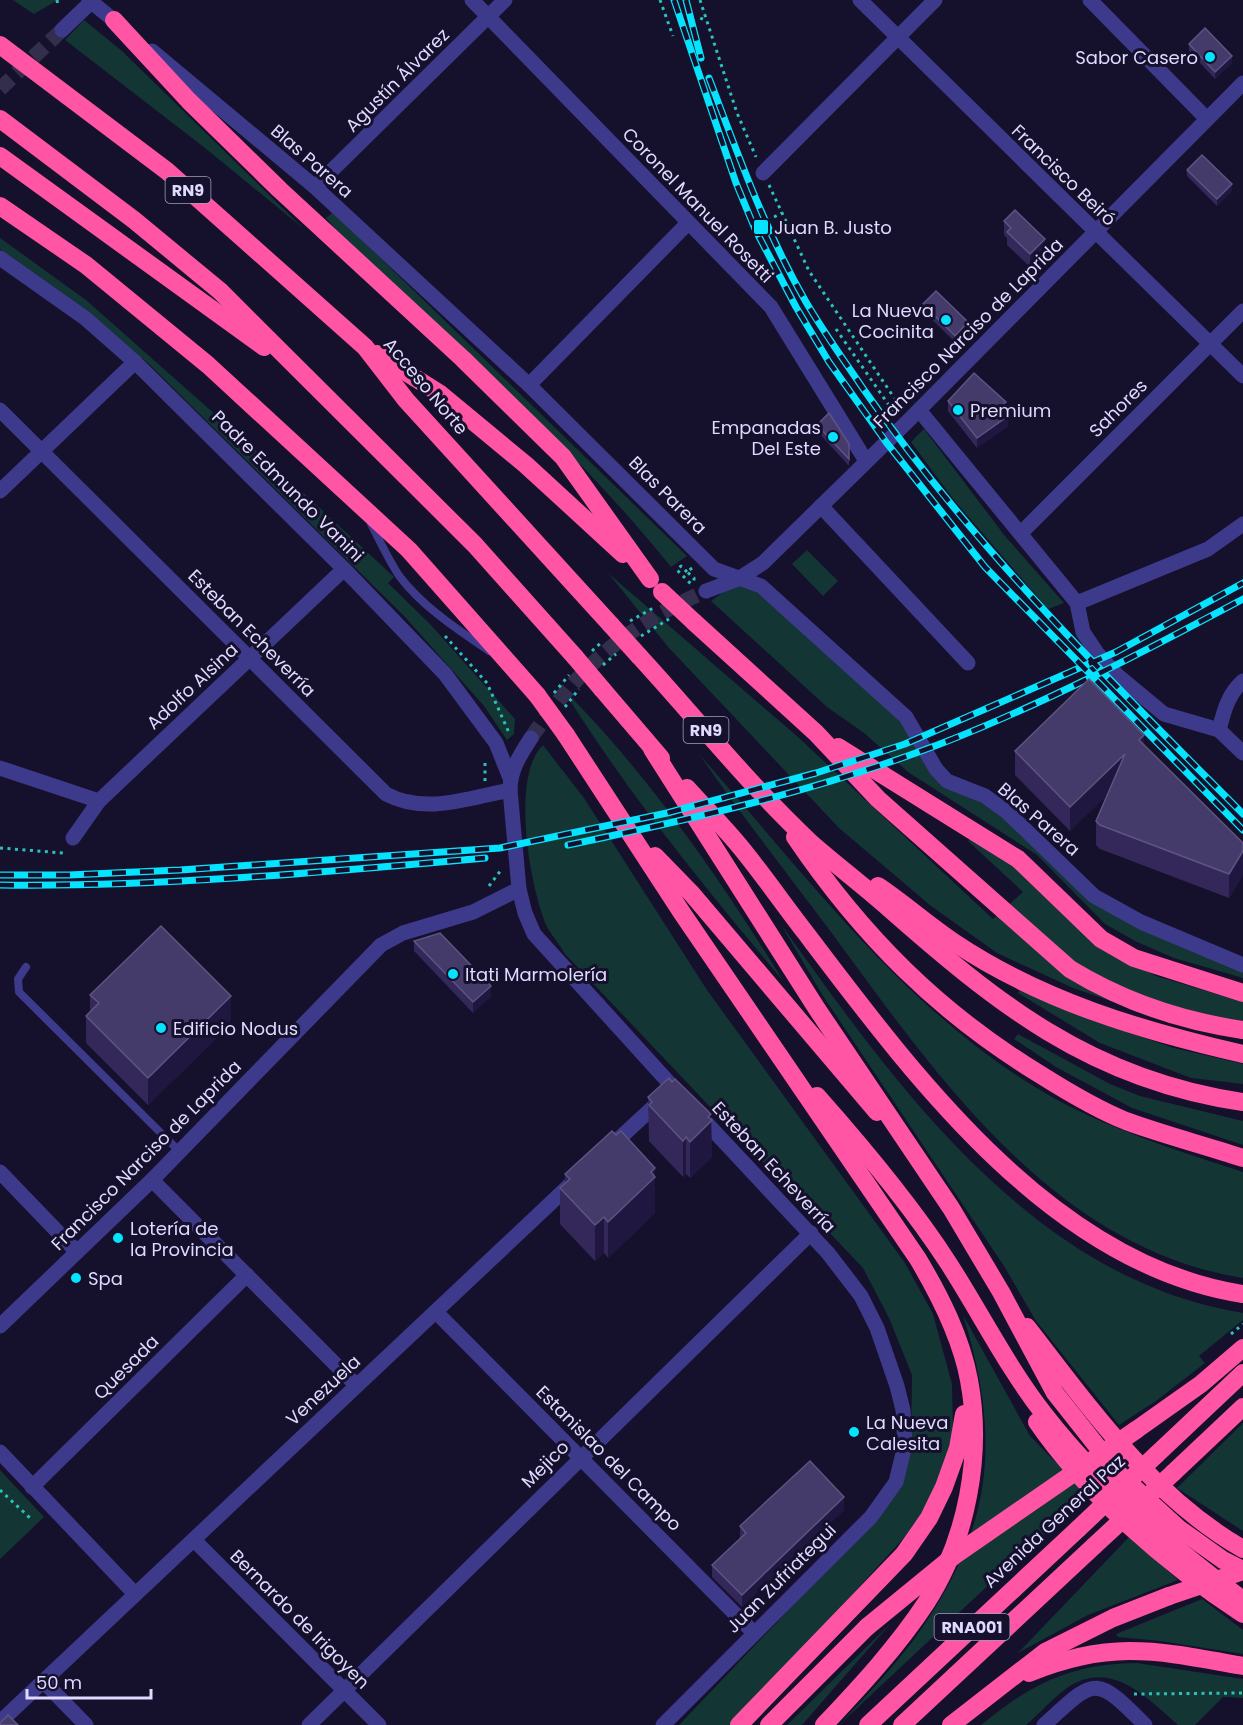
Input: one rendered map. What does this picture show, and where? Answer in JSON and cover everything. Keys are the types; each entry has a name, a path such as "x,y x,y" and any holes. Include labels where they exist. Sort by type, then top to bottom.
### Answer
{"highway":[{"path":"114,20 189,101 280,190 463,358 563,457 656,585"},
{"name":"Acceso Norte","path":"0,45 167,171 365,347 406,400 773,804"},
{"path":"0,118 134,220 220,291 475,545 742,849 865,1010 952,1112 1017,1178 1096,1238 1150,1267 1186,1280 1243,1294"},
{"path":"0,156 307,378"},
{"path":"0,206 86,265 159,322 409,550 514,668 566,735 682,913 780,1055 931,1282 948,1318 969,1379 973,1424 970,1483 960,1529 927,1602 897,1643 824,1725"},
{"path":"365,347 448,400 526,465 816,733 878,799 1048,952 1100,987 1176,1017 1243,1030"},
{"path":"816,733 1018,859 1101,939 1134,958 1243,993"},
{"path":"652,749 907,1144 951,1208 1055,1393 1119,1474 1178,1528 1223,1560 1243,1570"},
{"path":"773,804 811,843 940,955 1022,1017 1116,1067 1175,1088 1243,1102"},
{"path":"773,804 830,889 874,940 934,999 1017,1061 1077,1097 1125,1120 1243,1158"},
{"path":"629,830 692,894 849,1081 907,1144"},
{"path":"811,843 886,891 955,944 1028,985 1102,1016 1183,1040 1243,1054"},
{"path":"780,1055 849,1131 929,1236 1043,1413 1081,1456 1156,1528 1243,1600"},
{"path":"1000,1292 1143,1468 1177,1503 1243,1549"},
{"path":"994,1338 1035,1418 1066,1460 1164,1555 1243,1614"},
{"path":"769,1725 867,1627 939,1566 1201,1384 1243,1348"},
{"name":"Avenida General Paz","path":"868,1725 1243,1373"},
{"path":"739,1725 904,1554 929,1518 944,1487 958,1448 969,1379"},
{"name":"RNA001","path":"902,1725 1243,1407"},
{"path":"951,1725 1045,1652 1113,1618 1243,1570"},
{"path":"1011,1680 1064,1659 1101,1651 1139,1650 1243,1666"}],"street":[{"name":"Coronel Manuel Rosetti","path":"472,0 771,307 866,460"},
{"name":"Agustín Álvarez","path":"315,188 505,0"},
{"name":"Francisco Beiró","path":"860,0 1243,376"},
{"path":"763,173 935,0"},
{"path":"1090,0 1207,119"},
{"path":"62,30 91,1"},
{"name":"Blas Parera","path":"91,1 315,188 529,385 714,569 761,586 906,717 936,770 947,781 985,796 1007,812 1094,896 1141,922 1243,965"},
{"name":"Francisco Narciso de Laprida","path":"706,591 738,579 763,563 910,419 1243,83"},
{"path":"529,385 688,223"},
{"name":"Padre Edmundo Vanini","path":"0,258 85,318 135,362 344,568 445,674 496,743 510,784"},
{"name":"Sahores","path":"1021,533 1243,310"},
{"path":"0,491 135,362"},
{"name":"Esteban Echeverría","path":"0,410 386,794 400,802 417,806 438,804 510,784"},
{"path":"910,419 1021,533 1077,603 1083,632 1097,653 1117,675 1164,714 1219,730 1243,753"},
{"path":"821,506 969,663"},
{"path":"1077,603 1208,549 1243,524"},
{"name":"Adolfo Alsina","path":"73,838 99,801 344,568"},
{"path":"1219,730 1226,705 1234,688 1243,681"},
{"path":"519,888 510,784 531,738"},
{"path":"0,768 99,801"},
{"name":"Francisco Narciso de Laprida","path":"0,1326 180,1152 381,945 403,933 473,912 519,888"},
{"name":"Esteban Echeverría","path":"519,888 525,914 534,934 674,1089 811,1233 848,1276 870,1312 897,1386 903,1410 905,1445"},
{"name":"Venezuela","path":"0,1722 356,1385 674,1089"},
{"path":"0,1172 77,1252"},
{"path":"152,1180 356,1385"},
{"name":"Mejico","path":"309,1725 811,1233"},
{"name":"Quesada","path":"32,1487 247,1275"},
{"name":"Estanislao del Campo","path":"436,1312 753,1632"},
{"name":"Juan Zufriategui","path":"663,1725 753,1632 877,1510 896,1482 905,1445"},
{"path":"0,1452 135,1594"},
{"name":"Bernardo de Irigoyen","path":"194,1540 379,1725"},
{"path":"44,1682 86,1725"},
{"path":"1044,1725 1081,1692 1099,1687 1114,1694 1144,1725"}],"lane":[{"path":"26,967 18,979 19,992 180,1152"}],"path":[{"path":"57,0 58,6"},
{"path":"660,0 673,36"},
{"path":"700,0 737,113 809,271 910,419"},
{"path":"701,20 704,13"},
{"path":"774,217 782,213"},
{"path":"836,329 910,419"},
{"path":"687,572 681,566 677,570 688,580"},
{"path":"0,848 63,853 73,838"},
{"path":"1230,1335 1243,1324"},
{"path":"0,1490 30,1518"},
{"path":"1114,1694 1243,1693"}],"green space":[{"path":"13,0 58,0 34,14"},
{"path":"84,20 122,51 304,229 205,148 65,40"},
{"path":"333,212 687,556 671,567 596,480 556,439 347,242 326,218"},
{"path":"0,238 86,300 294,484 394,577 388,583 430,624 515,719 514,734 507,740 484,706 405,617 150,365 87,310 0,249"},
{"path":"924,429 1005,536 1064,603 1048,609 954,500 911,442"},
{"path":"807,550 838,581 823,596 792,564"},
{"path":"608,573 798,737 993,919 1023,892 968,841 972,838 1010,862 1098,945 1156,976 1243,1002 1243,1037 1189,1028 1073,988 997,953 931,906 839,828 669,648"},
{"path":"736,583 755,591 904,721 963,794 999,811 1096,903 1243,971 1243,978 1174,958 1137,942 1105,924 1037,855 908,772 864,733 827,707 711,601"},
{"path":"573,699 660,800 736,907 784,982 646,811 595,739 571,702"},
{"path":"543,745 584,798 707,990 905,1263 933,1314 952,1384 953,1430 946,1468 923,1517 733,1725 679,1725 885,1509 911,1449 912,1375 889,1318 863,1268 565,954 547,927 530,861 525,806 527,781 533,760"},
{"path":"699,754 865,944 957,1031 1007,1069 1083,1113 1151,1141 1243,1172 1243,1278 1175,1260 1114,1231 1057,1193 1005,1147 913,1042"},
{"path":"780,923 871,1047 921,1108 976,1166 1034,1217 1098,1260 1167,1293 1243,1313 1243,1320 1199,1356 1205,1363 1156,1401 1119,1425 1036,1321 1004,1266 823,996"},
{"path":"1022,987 1091,1020 1174,1048 1243,1064 1243,1084 1191,1078 1100,1043 1018,993"},
{"path":"1018,1034 1110,1084 1140,1096 1243,1121 1243,1145 1132,1108 1056,1067 1014,1039"},
{"path":"963,1315 1030,1436 1089,1496 1011,1564 839,1725 886,1674 912,1642 939,1602 959,1563 974,1524 982,1486 986,1446 983,1405 976,1361"},
{"path":"1243,1423 1243,1531 1177,1488"},
{"path":"0,1470 44,1517 0,1559"},
{"path":"1130,1536 1178,1580 1088,1615 1018,1653"},
{"path":"1202,1599 1243,1630 1243,1654 1118,1637 1116,1634"},
{"path":"891,1623 802,1725 787,1725"},
{"path":"1137,1663 1243,1679 1243,1698 1223,1697 1195,1725 1178,1725 1127,1685 1113,1679 1099,1677 1083,1680 1067,1688 1026,1725 981,1725 1035,1687 1053,1679 1092,1667"}],"building":[{"name":"Sabor Casero","path":"1205,28 1232,56 1215,72 1189,44"},
{"path":"1202,155 1232,184 1217,199 1187,170"},
{"path":"1015,210 1045,239 1030,254 1007,232 1011,228 1004,221"},
{"name":"La Nueva Cocinita","path":"936,291 968,322 955,336 923,304"},
{"path":"974,373 1006,402 1001,406 1008,416 977,438 948,401"},
{"name":"Empanadas Del Este","path":"829,413 849,444 849,459 817,425"},
{"path":"1089,679 1144,735 1139,740 1243,843 1243,851 1229,874 1100,825 1096,821 1125,754 1070,807 1015,751"},
{"name":"Edificio Nodus","path":"161,926 231,996 148,1078 86,1016 99,1003 90,995"},
{"name":"Itati Marmolería","path":"440,933 491,986 473,1002 414,941"},
{"path":"669,1078 672,1082 675,1079 711,1114 708,1117 712,1120 690,1142 686,1137 683,1141 649,1105 652,1102 648,1097"},
{"path":"612,1131 616,1135 621,1131 655,1168 651,1172 655,1177 608,1222 604,1217 595,1225 560,1188 570,1179 565,1174"},
{"path":"810,1461 844,1497 742,1595 712,1565 746,1533 740,1526"},
{"path":"8,1715 18,1725 0,1725"}],"tunnel":[{"path":"0,89 62,30"},
{"path":"531,738 568,690 607,651 652,619 706,591"}],"railway":[{"path":"674,0 736,183 755,229 796,307 829,362 886,442 985,567 1243,830"},
{"path":"686,0 701,58"},
{"path":"709,78 753,192 791,275 833,345 862,387 949,502 995,556 1092,661 1243,814"},
{"path":"0,875 69,875 180,870 500,848 667,813 816,773 905,744 1116,652 1243,583"},
{"path":"568,845 756,802 849,776 940,744 1056,694 1243,599"},
{"path":"0,885 182,881 485,858"}],"place":[{"name":"Sabor Casero","path":"1210,57"},
{"name":"Juan B. Justo","path":"761,227"},
{"name":"La Nueva Cocinita","path":"946,320"},
{"name":"Premium","path":"958,410"},
{"name":"Empanadas Del Este","path":"833,437"},
{"name":"Itati Marmolería","path":"453,974"},
{"name":"Edificio Nodus","path":"161,1028"},
{"name":"Lotería de la Provincia","path":"118,1238"},
{"name":"Spa","path":"76,1278"},
{"name":"La Nueva Calesita","path":"854,1432"}]}
